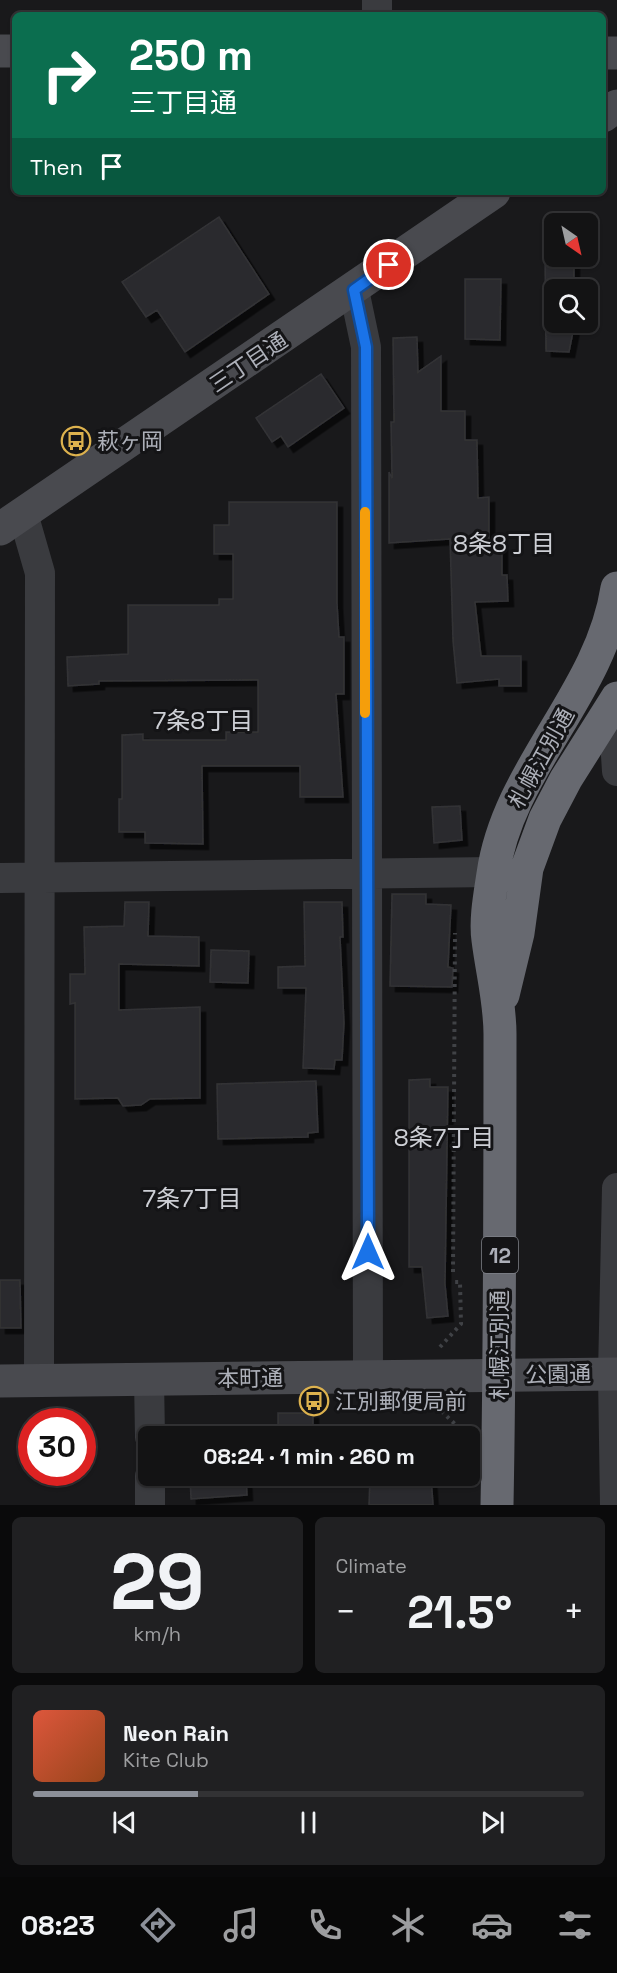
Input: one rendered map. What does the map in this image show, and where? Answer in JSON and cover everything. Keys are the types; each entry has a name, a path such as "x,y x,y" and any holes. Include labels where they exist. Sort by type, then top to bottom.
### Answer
{"highway":[{"name":"札幌江別通","path":"497,1505 500,1375 500,1006 488,937 493,872 508,819 525,780 598,655 614,609 617,588"},
{"name":"札幌江別通","path":"500,1006 518,933 527,867 544,819 566,778 615,704"}],"street":[{"name":"三丁目通","path":"12,521 354,290 490,195"},
{"path":"354,290 366,347 365,871 368,1376"},
{"path":"12,521 40,573 39,1380"},
{"path":"615,704 617,771"},
{"path":"0,878 365,871 493,872"},
{"path":"615,1505 617,1188"},
{"name":"公園通","path":"500,1375 615,1374"},
{"name":"本町通","path":"0,1380 500,1375"},
{"path":"149,1379 150,1426"},
{"path":"150,1486 150,1505"}],"path":[{"path":"453,1272 456,931"},
{"path":"432,1348 439,1347 461,1324 460,1282 453,1282"},
{"path":"437,1406 457,1426"}],"building":[{"path":"219,217 269,294 185,352 157,310 146,317 122,282"},
{"path":"545,267 574,267 574,279 545,279"},
{"path":"465,279 501,279 500,340 465,339"},
{"path":"546,333 573,333 569,352 546,351"},
{"path":"417,337 418,372 441,356 441,411 465,411 465,440 477,440 478,498 489,497 489,546 502,545 502,575 507,575 508,601 475,602 481,656 521,656 521,686 499,686 499,679 457,683 453,641 450,539 389,543 389,472 392,478 391,422 394,422 393,338"},
{"path":"321,374 344,408 288,447 281,436 272,442 256,418"},
{"path":"229,502 337,502 337,603 339,637 344,637 344,694 336,694 343,797 300,797 300,766 202,766 203,844 145,843 145,832 119,832 119,799 122,799 122,735 143,734 143,740 226,740 226,732 258,732 258,680 99,681 99,684 68,686 67,657 128,654 128,605 219,605 219,599 233,599 233,554 214,554 214,525 229,525"},
{"path":"460,806 462,840 434,843 432,807"},
{"path":"392,894 426,894 426,904 451,905 448,967 453,968 452,987 390,986"},
{"path":"125,902 149,902 148,936 199,937 199,966 119,964 119,1010 200,1007 200,1098 150,1099 141,1105 123,1106 118,1098 75,1099 75,1003 70,1004 70,974 85,974 84,927 124,926"},
{"path":"304,902 342,902 343,937 340,937 344,1023 342,1060 335,1060 334,1069 303,1068 306,988 278,988 278,967 305,966"},
{"path":"211,950 249,951 248,983 210,982"},
{"path":"430,1079 430,1087 448,1087 445,1284 448,1316 427,1318 422,1267 409,1267 409,1080"},
{"path":"316,1081 318,1132 308,1133 308,1137 218,1139 217,1084"},
{"path":"0,1280 20,1280 21,1328 0,1328"},
{"path":"278,1413 313,1413 313,1426 278,1426"},
{"path":"190,1486 247,1486 247,1495 191,1499"},
{"path":"370,1486 432,1486 433,1505 369,1505"}],"slow traffic":[{"path":"365,512 365,713"}],"place":[{"name":"萩ヶ岡","path":"76,441"},
{"name":"江別郵便局前","path":"314,1401"}],"district":[{"name":"8条8丁目","path":"504,543"},
{"name":"7条8丁目","path":"203,720"},
{"name":"8条7丁目","path":"444,1137"},
{"name":"7条7丁目","path":"192,1198"}],"route":[{"path":"368,1252 365,871 366,347 354,290 389,265"}]}
